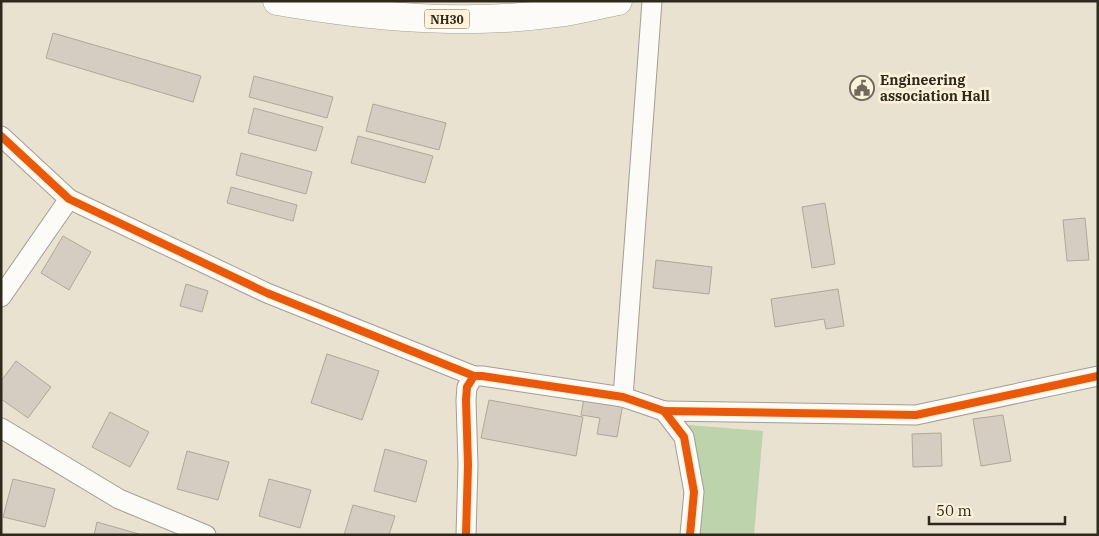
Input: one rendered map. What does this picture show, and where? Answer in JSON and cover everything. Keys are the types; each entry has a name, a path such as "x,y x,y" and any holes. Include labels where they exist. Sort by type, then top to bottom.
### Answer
{"highway":[{"name":"NH30","path":"277,1 365,15 435,19 508,18 559,13 618,1"}],"street":[{"path":"623,397 652,1"},
{"path":"1,136 69,199 268,293 474,376 623,397 664,411 916,415 1098,376"},
{"path":"1,297 69,199"},
{"path":"466,535 468,465 466,400 467,387 474,376"},
{"path":"664,411 684,437 694,492 690,535"},
{"path":"1,428 119,499 206,535"}],"green space":[{"path":"689,425 763,431 754,535 680,535"}],"building":[{"path":"53,33 201,76 193,102 46,58"},
{"path":"254,76 333,97 327,118 249,97"},
{"path":"373,104 446,123 439,150 366,131"},
{"path":"254,108 323,127 316,151 248,133"},
{"path":"358,136 433,156 425,183 351,163"},
{"path":"241,153 312,172 306,194 236,175"},
{"path":"231,187 297,205 293,221 227,203"},
{"path":"825,203 835,264 812,268 802,207"},
{"path":"1085,218 1089,260 1067,261 1063,220"},
{"path":"63,236 91,252 69,290 41,273"},
{"path":"656,260 712,267 709,294 653,288"},
{"path":"186,284 208,291 202,312 180,306"},
{"path":"838,289 844,326 826,329 824,319 775,327 771,299"},
{"path":"327,354 379,371 362,420 311,403"},
{"path":"16,361 51,387 28,418 1,399 1,381"},
{"path":"585,392 624,398 617,437 597,434 600,418 581,415"},
{"path":"489,400 583,417 576,456 481,438"},
{"path":"110,412 149,432 130,467 92,447"},
{"path":"1003,415 1011,461 981,466 973,419"},
{"path":"941,433 942,466 913,467 912,434"},
{"path":"385,449 427,461 416,502 374,491"},
{"path":"187,451 229,462 218,500 177,489"},
{"path":"13,479 55,489 45,527 3,517"},
{"path":"269,479 311,490 300,528 259,516"},
{"path":"353,505 395,516 389,535 344,535"},
{"path":"97,522 139,534 94,535"}],"cycle path":[{"path":"1,136 69,199 267,293 474,376"},
{"path":"466,535 468,465 466,400 467,387 474,376 623,397 664,411 684,437 694,492 690,535"},
{"path":"664,411 916,415 1098,376"}],"place":[{"name":"Engineering association Hall","path":"862,88"}]}
